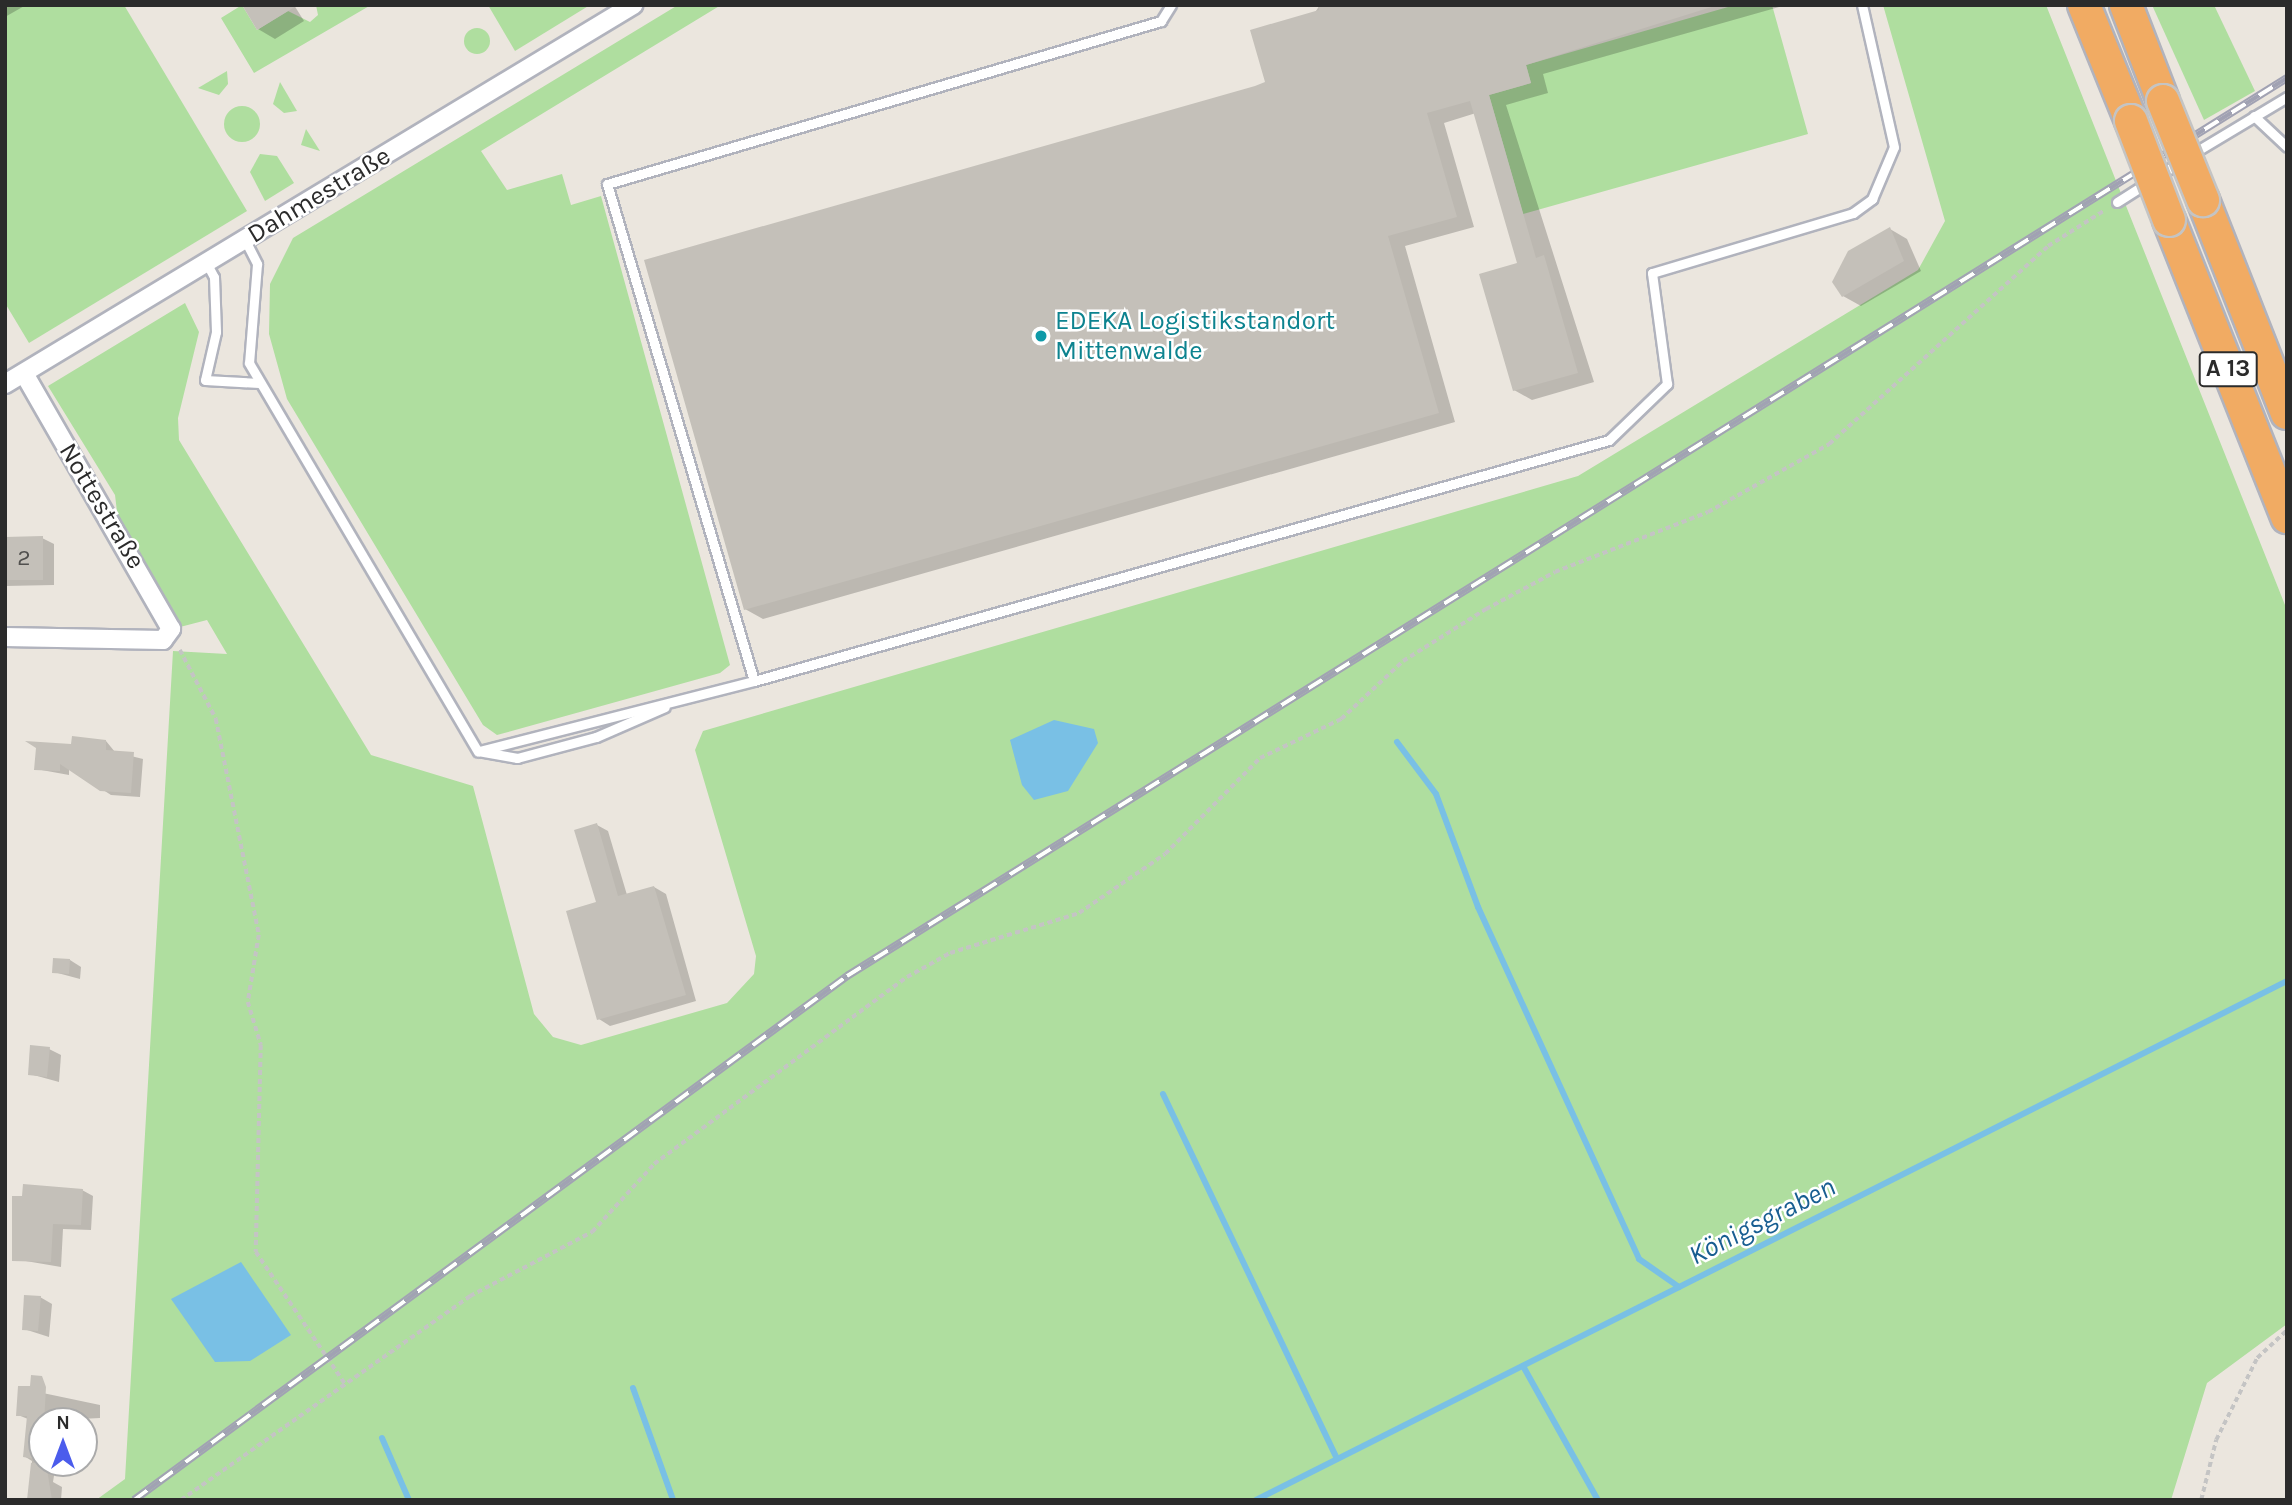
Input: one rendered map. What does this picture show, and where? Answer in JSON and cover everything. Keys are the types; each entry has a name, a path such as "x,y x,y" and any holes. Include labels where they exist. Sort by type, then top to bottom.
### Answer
{"highway":[{"name":"A 13","path":"2084,5 2287,517"},
{"name":"A 13","path":"2126,5 2287,413"}],"street":[{"name":"Dahmestraße","path":"5,384 633,5"},
{"name":"Nottestraße","path":"24,373 167,615 166,636"},
{"path":"5,637 166,636"}],"lane":[{"path":"754,681 607,184 1161,21 1171,5"},
{"path":"478,751 563,726 665,707 1609,440 1667,384 1652,273 1853,213 1872,199 1894,147 1862,5"},
{"path":"2117,202 2287,97"},
{"path":"2254,116 2287,147"},
{"path":"245,240 257,264 249,363 478,751 517,758 596,737 665,707"},
{"path":"206,264 214,277 216,331 205,380 259,383"}],"path":[{"path":"181,1500 470,1296 592,1232 654,1164 908,977 950,953 1056,924 1118,890 1165,854 1260,758 1340,719 1403,661 1555,572 1709,512 1829,444 2048,246 2117,202"},
{"path":"166,636 216,719 259,935 248,1002 261,1045 256,1252 345,1384"},
{"path":"2201,1500 2216,1440 2251,1370 2287,1330"}],"green space":[{"path":"5,5 124,5 247,211 29,343 5,303"},
{"path":"242,5 257,30 288,11 310,22 318,15 316,5 371,5 254,73 221,18"},
{"path":"488,5 590,5 515,51"},
{"path":"678,5 721,5 481,151 507,190 562,174 571,205 601,196 730,665 720,673 497,735 483,725 287,399 269,334 270,284 293,238"},
{"path":"1735,5 1772,5 1808,134 1523,214 1489,95 1531,83 1526,65"},
{"path":"1883,5 2046,5 2287,610 2287,1324 2207,1383 2171,1500 96,1500 125,1479 173,651 227,654 207,620 180,627 118,520 115,495 48,386 185,303 199,332 178,418 179,440 371,755 473,786 534,1014 553,1037 581,1045 727,1003 754,974 756,956 695,750 703,731 1578,476 1918,270 1945,221"},
{"path":"2152,5 2214,5 2255,91 2204,120"},
{"path":"477,28 486,32 490,41 486,50 477,54 468,50 464,41 468,32"},
{"path":"227,71 228,84 219,95 198,88"},
{"path":"280,82 297,111 284,113 273,104"},
{"path":"242,106 255,111 260,124 255,137 242,142 229,137 224,124 229,111"},
{"path":"306,129 320,151 301,145"},
{"path":"260,154 277,156 294,183 265,201 250,172"}],"water":[{"path":"1054,720 1094,729 1098,743 1068,791 1034,800 1022,785 1010,740"},
{"path":"241,1262 291,1335 250,1361 215,1362 171,1299"}],"building":[{"path":"242,5 298,5 257,30"},
{"name":"EDEKA Logistikstandort Mittenwalde","path":"1318,5 1718,5 1526,65 1531,83 1489,95 1536,258 1544,255 1578,373 1513,391 1479,274 1517,263 1470,101 1427,113 1457,217 1388,236 1439,413 744,610 644,260 1255,86 1265,82 1250,30 1319,10"},
{"path":"1890,227 1904,261 1842,297 1832,282 1848,251"},
{"path":"43,536 43,580 5,580 5,537"},
{"path":"72,736 106,740 106,750 134,752 131,793 100,791 60,764 60,771 34,770 36,748 25,741 71,744"},
{"path":"597,823 618,896 654,886 686,995 597,1020 566,911 596,902 574,830"},
{"path":"53,958 70,959 69,974 52,973"},
{"path":"30,1045 50,1047 47,1077 28,1075"},
{"path":"23,1184 83,1189 81,1225 53,1224 51,1262 12,1261 12,1196 22,1196"},
{"path":"24,1295 41,1296 38,1331 22,1330"},
{"path":"31,1375 42,1376 46,1387 45,1407 28,1407 28,1458 23,1457 27,1416 16,1416 18,1386 30,1386"},
{"path":"29,1477 48,1477 52,1500 27,1500"}],"waterway":[{"path":"1397,742 1436,794 1478,907 1639,1259 1679,1287"},
{"name":"Königsgraben","path":"1256,1500 2287,981"},
{"path":"1163,1094 1337,1459"},
{"path":"1523,1366 1598,1500"},
{"path":"633,1388 673,1500"},
{"path":"382,1438 409,1500"}],"railway":[{"path":"134,1500 847,976 2287,78"}],"place":[{"name":"EDEKA Logistikstandort Mittenwalde","path":"1041,336"}]}
